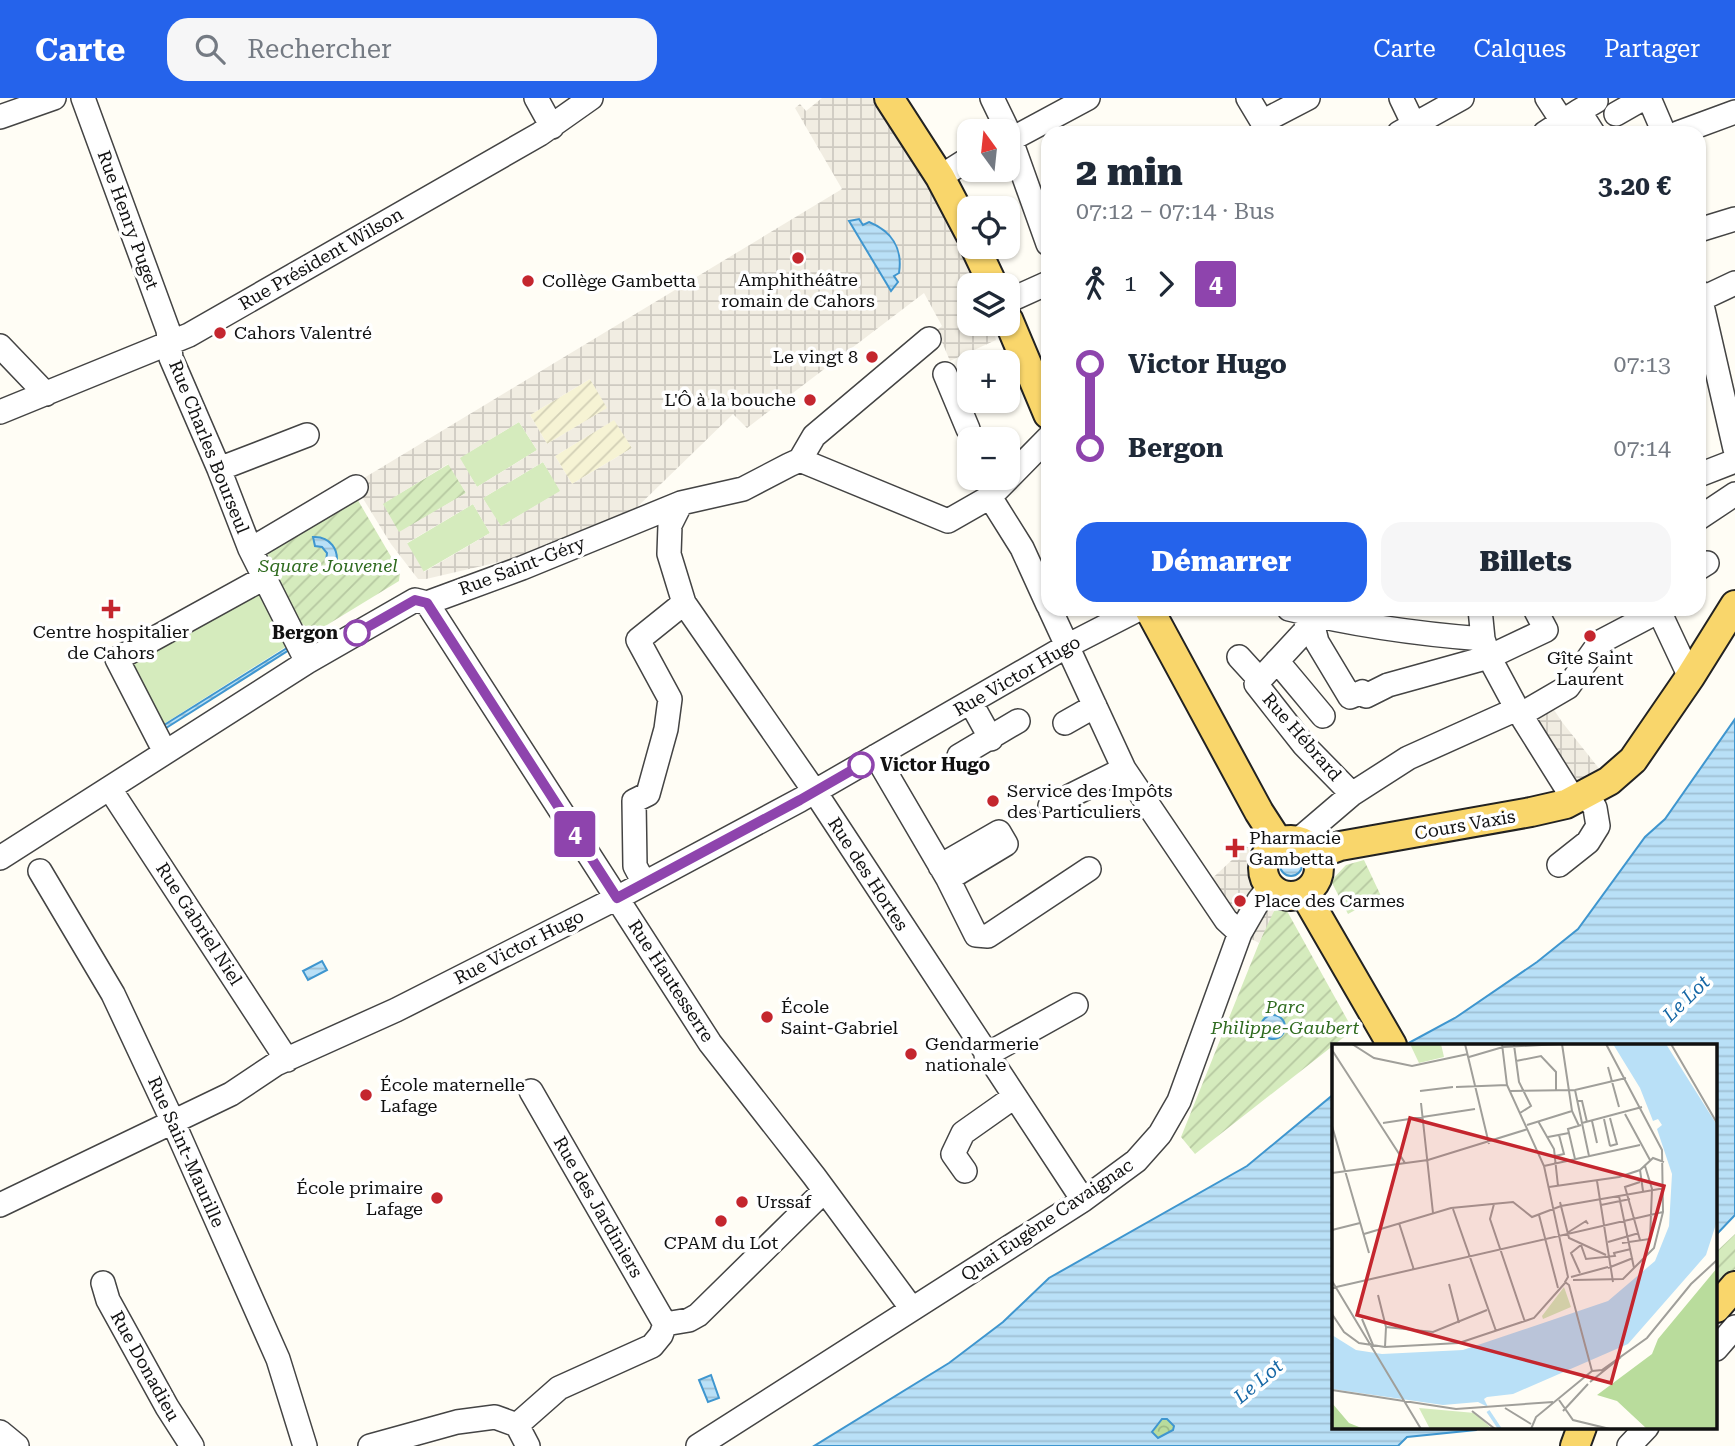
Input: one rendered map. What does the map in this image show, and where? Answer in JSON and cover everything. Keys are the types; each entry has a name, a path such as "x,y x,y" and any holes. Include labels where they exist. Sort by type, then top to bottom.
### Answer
{"main road":[{"path":"889,98 940,177 957,209"},
{"path":"1015,336 1041,397"},
{"path":"1590,791 1633,760 1735,606"},
{"path":"1153,616 1259,812 1319,863 1316,881 1304,893 1287,895 1270,886 1264,873 1264,864 1272,848 1298,846"},
{"name":"Cours Vaxis","path":"1298,846 1340,846 1522,814 1590,791"},
{"path":"1304,893 1391,1044"},
{"path":"1718,1306 1735,1286"},
{"path":"1574,1446 1582,1428"}],"street":[{"path":"0,117 54,98"},
{"name":"Rue Henry Puget","path":"83,98 171,343"},
{"path":"537,98 552,127"},
{"name":"Rue Président Wilson","path":"0,412 171,343 552,127 591,98"},
{"path":"992,98 1001,119"},
{"path":"1020,131 1088,98"},
{"path":"1248,98 1264,126"},
{"path":"1268,126 1308,98"},
{"path":"1401,98 1406,126"},
{"path":"1412,126 1462,98"},
{"path":"1548,98 1570,116"},
{"path":"1616,114 1653,99 1662,126"},
{"path":"1697,126 1735,112"},
{"path":"940,177 957,166"},
{"path":"1020,166 1041,224"},
{"path":"1706,228 1735,219"},
{"path":"1706,295 1735,283"},
{"path":"1020,296 1041,286"},
{"path":"1706,317 1729,394 1735,447 1706,470"},
{"name":"Rue Saint-Géry","path":"0,858 307,662 415,600 427,603 681,503 743,489 800,460 814,436 930,341 967,427"},
{"name":"Rue Charles Bourseul","path":"171,343 171,358 249,546 307,662"},
{"path":"0,346 46,394"},
{"path":"219,469 307,435"},
{"path":"800,460 944,523 996,505 1041,447"},
{"path":"249,546 258,545 356,487"},
{"path":"1706,513 1735,494"},
{"name":"Rue des Hortes","path":"681,503 670,525 669,554 684,603 815,792 1083,1200"},
{"path":"996,505 1022,548 1041,590"},
{"path":"165,752 117,659 264,578"},
{"name":"Rue Hautesserre","path":"427,603 710,1043 912,1309"},
{"path":"644,883 635,866 634,801 648,794 666,729 670,699 638,640 684,603"},
{"path":"1053,616 1124,769 1226,920 1240,933"},
{"name":"Rue Victor Hugo","path":"0,1205 231,1094 254,1077 287,1060 396,1010 617,898 815,792 1067,646 1125,616"},
{"name":"Rue Hébrard","path":"1308,616 1305,631 1256,684 1304,746 1352,793"},
{"path":"1310,616 1317,642 1350,697 1362,692 1366,696 1486,648 1546,630 1539,616"},
{"path":"1328,616 1486,648"},
{"path":"1481,616 1486,648 1518,712 1590,791 1598,827 1588,842 1559,865"},
{"path":"1298,846 1352,793 1408,758 1518,712 1567,687 1600,642 1648,616"},
{"path":"1662,616 1690,677"},
{"path":"1239,657 1259,680"},
{"path":"1277,661 1323,716"},
{"path":"971,703 990,739"},
{"path":"1065,723 1095,706"},
{"path":"959,756 1018,721"},
{"path":"876,756 944,872 976,936 988,936 1088,869"},
{"path":"1050,806 1124,769"},
{"name":"Rue Gabriel Niel","path":"110,789 287,1060"},
{"name":"Rue Saint-Maurille","path":"40,872 113,994 173,1122 278,1359 305,1446"},
{"name":"Quai Eugène Cavaignac","path":"698,1446 1083,1200 1136,1161 1160,1134 1179,1101 1240,933 1270,886"},
{"path":"986,1055 1076,1005"},
{"name":"Rue des Jardiniers","path":"531,1091 665,1324"},
{"path":"965,1171 953,1154 963,1133 1014,1097"},
{"path":"517,1425 559,1388 652,1346 661,1335 665,1324 689,1320 698,1315 824,1191"},
{"name":"Rue Donadieu","path":"103,1283 108,1300 121,1324 192,1446"},
{"path":"1718,1347 1735,1327"},
{"path":"370,1446 457,1422 495,1417 517,1425 528,1446"},
{"path":"1629,1446 1646,1428"},
{"path":"0,1432 18,1446"}],"shaded area":[{"path":"822,98 873,98 918,162 949,214 957,235 957,259 966,259 971,273 957,273 957,336 995,336 996,340 974,350 957,350 957,358 950,361 937,330 942,326 924,293 747,428 733,414 629,515 512,559 418,579 391,544 354,484 842,189 795,108 800,104 806,111","holes":["859,219 901,262 899,273 894,276 892,290 849,221","590,379 607,408 547,444 530,415","614,420 632,448 572,484 555,456","519,422 537,450 477,487 460,458","543,462 560,491 501,526 483,498","448,464 466,493 399,532 383,504","473,504 490,533 424,572 407,543"]},
{"path":"590,379 608,408 547,444 530,415"},
{"path":"615,419 632,448 572,484 555,456"},
{"path":"1545,696 1609,781 1574,800 1517,709"},
{"name":"Place des Carmes","path":"1247,846 1266,889 1287,911 1274,911 1259,943 1240,933 1204,886"}],"green space":[{"path":"519,422 537,450 477,487 459,458"},
{"path":"543,462 561,491 500,527 483,498"},
{"path":"449,464 466,493 399,533 382,504"},
{"name":"Square Jouvenel","path":"356,497 400,572 399,581 322,628 310,628 300,622 264,547"},
{"path":"473,504 490,533 423,572 406,544"},
{"path":"259,589 287,646 159,727 124,659"},
{"path":"1364,860 1381,896 1348,914 1331,881 1346,865"},
{"name":"Parc Philippe-Gaubert","path":"1274,911 1287,911 1353,1030 1195,1154 1181,1137"},
{"path":"1735,1234 1735,1269 1718,1288 1718,1250"},
{"path":"1162,1419 1167,1419 1174,1426 1173,1430 1158,1438 1152,1433"}],"water":[{"path":"859,219 863,225 869,222 884,230 897,248 900,264 899,273 894,276 898,282 891,291 849,221"},
{"path":"313,537 324,539 332,545 337,560 336,566 326,562 327,553 322,547 315,546"},
{"path":"287,648 289,650 163,730 161,727"},
{"name":"Le Lot","path":"1735,719 1735,1215 1718,1233 1718,1044 1407,1044 1455,1018 1537,962 1578,929 1645,837 1665,819"},
{"path":"1291,854 1299,857 1302,865 1299,873 1291,876 1283,873 1280,865 1283,857"},
{"path":"322,961 327,970 308,980 303,971"},
{"path":"1273,1015 1284,1022 1285,1027 1278,1038 1273,1039 1262,1032 1261,1027 1268,1016"},
{"name":"Le Lot","path":"1332,1096 1332,1428 1478,1428 1407,1437 1398,1446 814,1446 949,1363 1003,1322 1049,1278 1247,1166","holes":["1162,1419 1167,1419 1174,1426 1173,1430 1158,1438 1152,1432"]},
{"path":"711,1375 719,1398 708,1402 699,1380"}],"bus line":[{"name":"4","path":"357,633 415,600 427,603 617,898 861,765"}],"place":[{"name":"Amphithéâtre romain de Cahors","path":"798,258"},
{"name":"Collège Gambetta","path":"528,281"},
{"name":"Cahors Valentré","path":"220,333"},
{"name":"Le vingt 8","path":"872,357"},
{"name":"L'Ô à la bouche","path":"810,400"},
{"name":"Centre hospitalier de Cahors","path":"111,609"},
{"name":"Bergon","path":"357,633"},
{"name":"Gîte Saint Laurent","path":"1590,636"},
{"name":"Victor Hugo","path":"861,765"},
{"name":"Service des Impôts des Particuliers","path":"993,801"},
{"name":"Pharmacie Gambetta","path":"1235,848"},
{"name":"Place des Carmes","path":"1240,901"},
{"name":"École Saint-Gabriel","path":"767,1017"},
{"name":"Gendarmerie nationale","path":"911,1054"},
{"name":"École maternelle Lafage","path":"366,1095"},
{"name":"École primaire Lafage","path":"437,1198"},
{"name":"Urssaf","path":"742,1202"},
{"name":"CPAM du Lot","path":"721,1221"}]}
